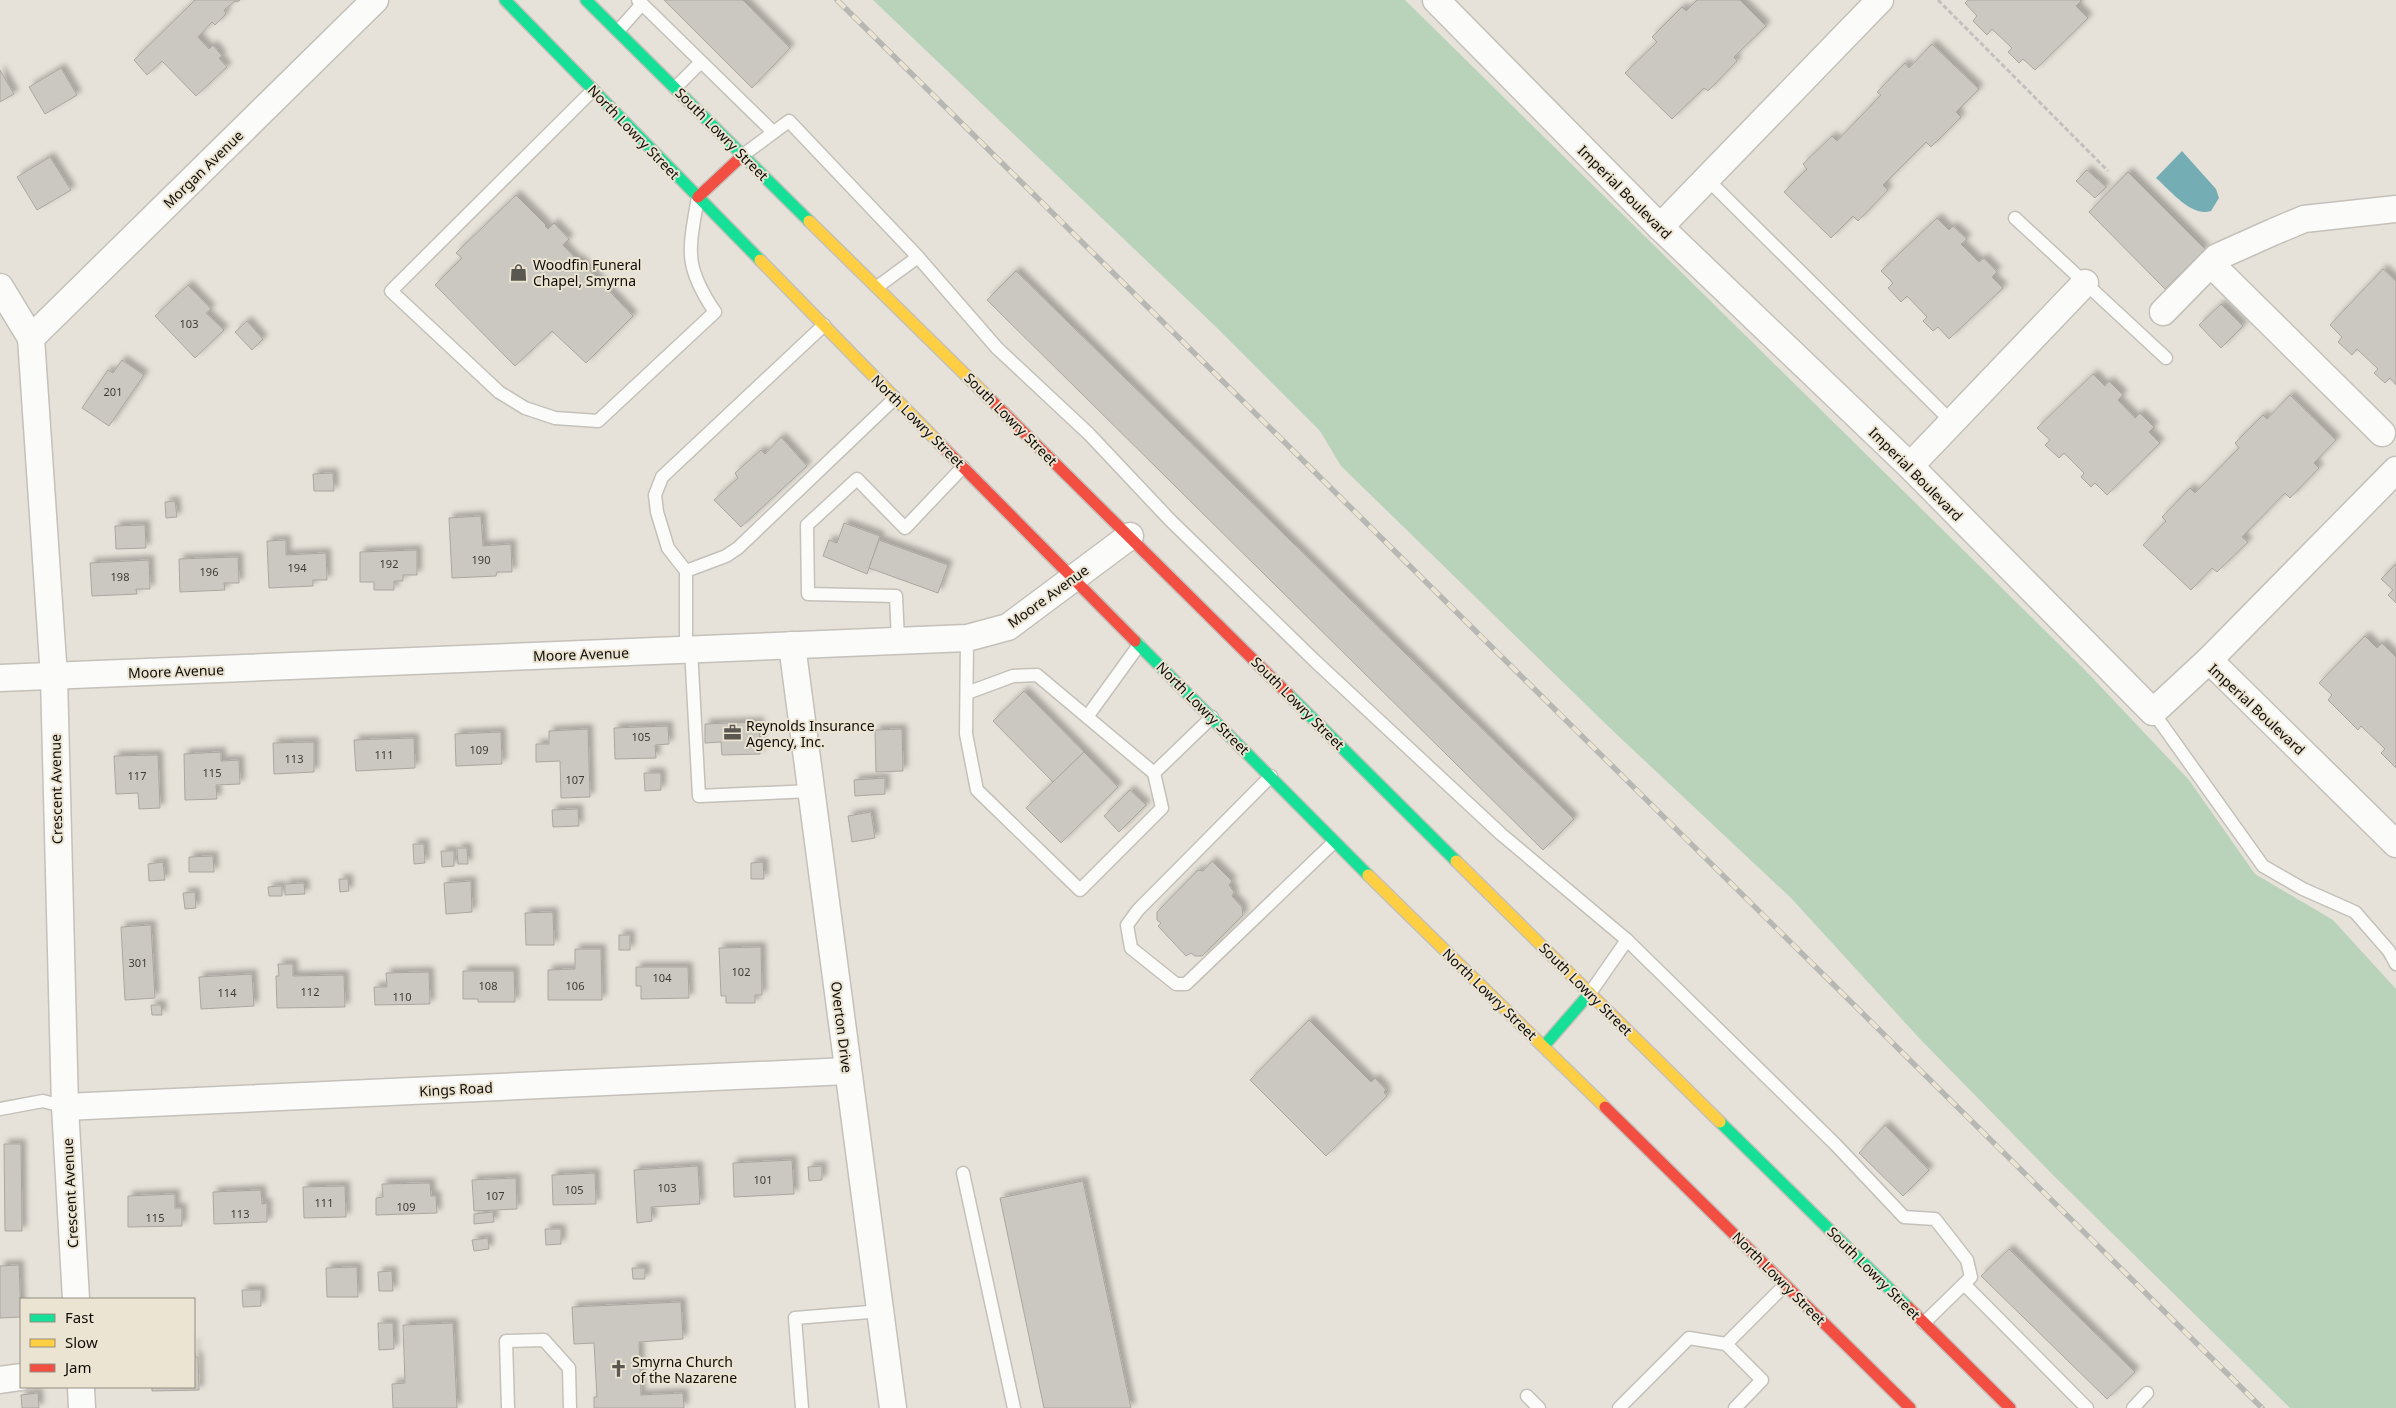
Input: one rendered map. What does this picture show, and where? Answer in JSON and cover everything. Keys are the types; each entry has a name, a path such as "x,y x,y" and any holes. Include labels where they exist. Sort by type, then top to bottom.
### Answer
{"main road":[{"name":"North Lowry Street","path":"505,0 1334,842 1544,1046 1910,1408"},
{"name":"South Lowry Street","path":"586,0 2010,1408"},
{"path":"698,197 743,155"},
{"path":"1544,1046 1590,993"}],"street":[{"name":"Morgan Avenue","path":"31,338 375,0"},
{"name":"Imperial Boulevard","path":"1436,0 1660,227 1910,466 2153,712 2209,660 2396,844"},
{"path":"1660,227 1880,0"},
{"path":"2163,312 2217,257 2304,219 2396,209"},
{"path":"2211,264 2382,433"},
{"path":"1910,466 2085,283"},
{"name":"Crescent Avenue","path":"0,287 31,338 54,676 65,1107 76,1298"},
{"path":"2209,660 2396,470"},
{"name":"Moore Avenue","path":"0,678 967,638 1008,627 1130,536"},
{"name":"Overton Drive","path":"792,645 847,1071 882,1310 893,1408"},
{"name":"Kings Road","path":"65,1107 847,1071"},
{"path":"0,1380 20,1377"},
{"path":"81,1388 82,1408"}],"lane":[{"path":"618,31 640,2 700,63 773,132"},
{"path":"675,88 700,63"},
{"path":"593,90 391,291 499,392 525,408 555,418 598,421 715,312 698,287 689,250 698,197"},
{"path":"743,155 789,121 918,257 997,348 1089,434 1170,520 1315,661 1501,834 1627,940 1836,1146 1904,1217 1935,1218 1967,1260 1971,1277 1924,1323"},
{"path":"1707,178 1952,422"},
{"path":"2015,218 2166,358"},
{"path":"877,288 918,257"},
{"path":"812,791 699,796 688,649 686,571 668,548 657,512 655,494 662,477 824,325"},
{"path":"686,571 726,556 738,548 895,398"},
{"path":"898,640 896,596 808,594 807,525 857,479 905,528 963,467"},
{"path":"967,638 966,734 977,790 1080,890 1162,808 1154,774 1037,676 1013,676 967,693"},
{"path":"1087,717 1139,645"},
{"path":"2153,712 2263,866 2303,889 2355,912 2389,952 2396,964"},
{"path":"1154,774 1212,717"},
{"path":"1271,776 1138,910 1127,925 1131,948 1176,984 1186,984 1334,842"},
{"path":"1590,993 1627,940"},
{"path":"0,1109 43,1100 65,1107"},
{"path":"963,1173 1014,1408"},
{"path":"1964,1284 2087,1408"},
{"path":"1726,1344 1785,1285"},
{"path":"802,1408 796,1318 882,1310"},
{"path":"1619,1408 1689,1338 1726,1344 1762,1380 1735,1408"},
{"path":"508,1408 506,1341 544,1340 569,1368 570,1408"},
{"path":"2133,1408 2148,1393"},
{"path":"1526,1396 1539,1408"}],"path":[{"path":"1938,0 2108,172"}],"green space":[{"path":"873,0 1405,0 2084,669 2189,780 2255,874 2333,920 2396,989 2396,1408 2290,1408 2054,1176 1920,1039 1791,898 1613,731 1341,466 1320,431 1214,325"}],"water":[{"path":"2182,151 2216,189 2219,198 2211,211 2204,212 2189,207 2156,178"}],"building":[{"path":"195,0 240,0 235,1 224,10 226,14 215,25 212,22 198,37 209,49 213,45 222,56 219,58 227,67 196,96 162,61 147,75 134,60"},
{"path":"664,0 743,0 790,48 752,88"},
{"path":"1697,0 1740,0 1766,26 1734,57 1737,61 1708,91 1704,88 1672,119 1625,73 1657,42 1652,37 1682,7 1686,11"},
{"path":"1968,0 2080,0 2076,6 2088,18 2035,70 2023,59 2019,63 2008,52 2012,48 1992,29 1987,35 1973,21 1977,16 1965,3"},
{"path":"1932,44 1979,89 1956,112 1961,117 1931,147 1926,142 1883,185 1888,190 1858,221 1853,216 1831,238 1784,192 1807,169 1803,164 1832,136 1837,141 1881,95 1877,92 1905,63 1909,68"},
{"path":"61,68 77,95 45,114 29,87"},
{"path":"0,70 14,94 0,102"},
{"path":"50,157 71,190 37,210 17,177"},
{"path":"2087,170 2106,187 2095,198 2076,181"},
{"path":"2128,172 2205,249 2165,289 2089,212"},
{"name":"Woodfin Funeral Chapel, Smyrna","path":"516,195 548,229 554,223 569,239 563,245 577,260 579,259 633,316 586,363 552,331 515,366 435,285 462,258 456,253"},
{"path":"1937,218 1949,230 1953,226 1967,239 1961,244 1979,262 1984,258 1997,272 1992,277 2003,288 1949,339 1938,327 1933,331 1923,321 1927,317 1907,296 1901,302 1888,288 1893,283 1881,271"},
{"path":"2383,269 2396,281 2396,385 2390,378 2385,383 2374,373 2378,369 2357,349 2352,355 2338,342 2342,337 2330,325"},
{"path":"1016,271 1574,819 1543,850 987,300"},
{"path":"188,285 211,309 206,313 224,330 195,358 155,316"},
{"path":"2221,304 2243,326 2221,348 2199,325"},
{"path":"247,321 263,339 252,350 235,332"},
{"path":"122,360 144,375 109,426 82,408 108,370 113,373"},
{"path":"2093,374 2105,386 2109,381 2123,395 2118,400 2135,418 2140,413 2154,427 2149,432 2160,443 2107,495 2095,483 2091,487 2081,477 2084,473 2064,453 2059,458 2045,445 2050,440 2037,428"},
{"path":"2290,395 2336,440 2314,463 2319,468 2290,498 2285,493 2242,537 2248,542 2217,572 2212,568 2191,590 2143,545 2166,521 2162,517 2190,488 2195,493 2239,448 2235,443 2263,415 2267,419"},
{"path":"781,437 807,466 741,527 714,500 738,478 735,473 761,450 765,454"},
{"path":"333,473 334,491 314,491 313,474"},
{"path":"175,501 177,517 166,518 165,502"},
{"path":"481,516 483,546 511,544 512,572 497,572 496,576 452,578 449,518"},
{"path":"844,523 880,536 867,574 823,556 829,540 837,543"},
{"path":"145,525 146,548 116,549 115,526"},
{"path":"286,540 286,555 326,553 327,580 313,580 313,586 269,588 267,541"},
{"path":"879,540 948,565 938,593 869,568"},
{"path":"417,550 417,575 403,575 403,581 394,581 394,590 374,590 374,582 360,582 360,552"},
{"path":"238,557 239,583 224,583 225,590 180,592 179,559"},
{"path":"149,560 150,589 136,589 137,594 92,596 90,563"},
{"path":"2396,564 2396,603 2388,595 2393,590 2381,579"},
{"path":"2365,636 2377,648 2382,643 2396,657 2396,768 2381,753 2385,749 2361,726 2358,730 2328,700 2332,695 2319,683"},
{"path":"1024,691 1084,752 1053,782 993,721"},
{"name":"Reynolds Insurance Agency, Inc.","path":"759,722 760,754 722,755 721,742 705,743 705,724"},
{"path":"668,726 669,744 655,745 656,758 615,759 614,728"},
{"path":"588,729 590,797 561,798 560,761 536,762 536,744 549,744 549,731"},
{"path":"902,729 903,771 876,772 875,730"},
{"path":"501,732 502,764 456,766 455,734"},
{"path":"414,738 415,768 356,771 354,740"},
{"path":"314,742 314,772 274,774 273,743"},
{"path":"221,752 221,761 239,760 240,784 216,785 217,799 185,800 184,754"},
{"path":"1084,752 1118,787 1061,843 1026,808"},
{"path":"158,755 160,808 139,809 138,793 116,794 114,756"},
{"path":"644,773 661,773 661,790 645,791"},
{"path":"885,778 885,794 855,796 854,780"},
{"path":"1130,790 1146,805 1119,832 1104,816"},
{"path":"578,809 579,826 553,827 552,810"},
{"path":"871,812 875,838 852,842 848,816"},
{"path":"413,844 424,844 425,863 414,864"},
{"path":"457,848 467,848 468,864 458,864"},
{"path":"441,851 454,851 454,866 442,867"},
{"path":"213,856 214,872 189,872 189,857"},
{"path":"1212,861 1232,881 1229,885 1234,892 1232,896 1242,907 1243,915 1202,956 1195,956 1191,953 1186,956 1158,926 1161,923 1157,920 1157,912 1198,870 1203,871"},
{"path":"163,862 165,880 149,881 148,864"},
{"path":"763,862 764,879 751,879 751,863"},
{"path":"339,879 348,879 349,891 340,892"},
{"path":"471,881 472,912 446,914 444,883"},
{"path":"304,883 305,894 285,895 285,884"},
{"path":"282,886 282,896 269,896 268,887"},
{"path":"195,892 196,908 185,909 183,893"},
{"path":"553,912 554,945 526,945 525,913"},
{"path":"151,925 155,998 125,1000 121,927"},
{"path":"619,935 630,935 630,950 619,950"},
{"path":"761,947 762,995 755,995 755,1003 726,1003 726,996 721,996 719,948"},
{"path":"575,949 601,949 602,1000 548,1000 548,970 575,969"},
{"path":"278,964 293,964 293,976 344,975 345,1007 277,1008 276,976 279,976"},
{"path":"636,967 688,967 689,998 641,999 641,986 636,986"},
{"path":"463,971 514,971 515,1002 478,1002 478,999 463,999"},
{"path":"429,972 430,1004 375,1005 374,987 387,987 386,973"},
{"path":"252,974 254,1006 201,1009 199,977"},
{"path":"151,1005 161,1005 162,1015 152,1015"},
{"path":"1309,1020 1371,1082 1375,1078 1386,1090 1384,1092 1387,1096 1326,1156 1250,1080"},
{"path":"1885,1125 1929,1170 1903,1196 1859,1153"},
{"path":"4,1144 21,1144 22,1231 5,1231"},
{"path":"792,1160 794,1194 734,1197 733,1163"},
{"path":"698,1166 700,1204 651,1207 652,1221 637,1223 634,1170"},
{"path":"822,1166 822,1180 809,1181 808,1167"},
{"path":"595,1173 596,1204 553,1205 552,1175"},
{"path":"516,1178 517,1209 474,1211 472,1180"},
{"path":"1083,1181 1131,1408 1044,1408 1000,1198"},
{"path":"430,1183 431,1196 436,1196 437,1213 376,1215 376,1198 383,1197 382,1184"},
{"path":"345,1186 346,1217 304,1218 303,1187"},
{"path":"261,1190 262,1204 267,1203 267,1222 214,1224 213,1192"},
{"path":"175,1194 175,1208 182,1208 182,1226 128,1227 128,1196"},
{"path":"493,1212 494,1222 474,1224 474,1214"},
{"path":"545,1229 561,1229 561,1244 546,1245"},
{"path":"488,1238 489,1249 474,1251 472,1240"},
{"path":"2009,1249 2135,1372 2107,1399 1981,1276"},
{"path":"19,1265 20,1317 0,1318 0,1266"},
{"path":"357,1267 358,1297 327,1297 326,1268"},
{"path":"632,1268 645,1268 645,1279 633,1279"},
{"path":"392,1271 393,1291 379,1291 378,1272"},
{"path":"242,1290 261,1290 261,1306 243,1307"},
{"name":"Smyrna Church of the Nazarene","path":"681,1302 683,1339 639,1342 641,1395 683,1393 684,1408 594,1408 594,1397 597,1397 594,1343 574,1344 572,1307"},
{"path":"378,1323 393,1323 394,1349 379,1350"},
{"path":"453,1323 457,1408 393,1408 392,1384 405,1383 403,1325"},
{"path":"195,1357 198,1357 199,1390 152,1391 152,1388 195,1388"},
{"path":"38,1393 39,1408 22,1408 21,1395"}],"railway":[{"path":"837,0 2262,1408"}],"traffic: fast":[{"path":"505,0 760,260"},
{"path":"586,0 809,221"},
{"path":"1135,641 1368,875"},
{"path":"1288,694 1456,861"},
{"path":"1544,1046 1590,993"},
{"path":"1720,1122 1908,1307"}],"traffic: slow":[{"path":"809,221 989,398"},
{"path":"760,260 940,444"},
{"path":"1456,861 1720,1122"},
{"path":"1368,875 1605,1107"}],"traffic: jam":[{"path":"698,197 743,155"},
{"path":"989,398 1288,694"},
{"path":"940,444 1135,641"},
{"path":"1605,1107 1910,1408"},
{"path":"1908,1307 2010,1408"}],"place":[{"name":"Woodfin Funeral Chapel, Smyrna","path":"519,272"},
{"name":"Reynolds Insurance Agency, Inc.","path":"732,733"},
{"name":"Smyrna Church of the Nazarene","path":"618,1369"}]}
